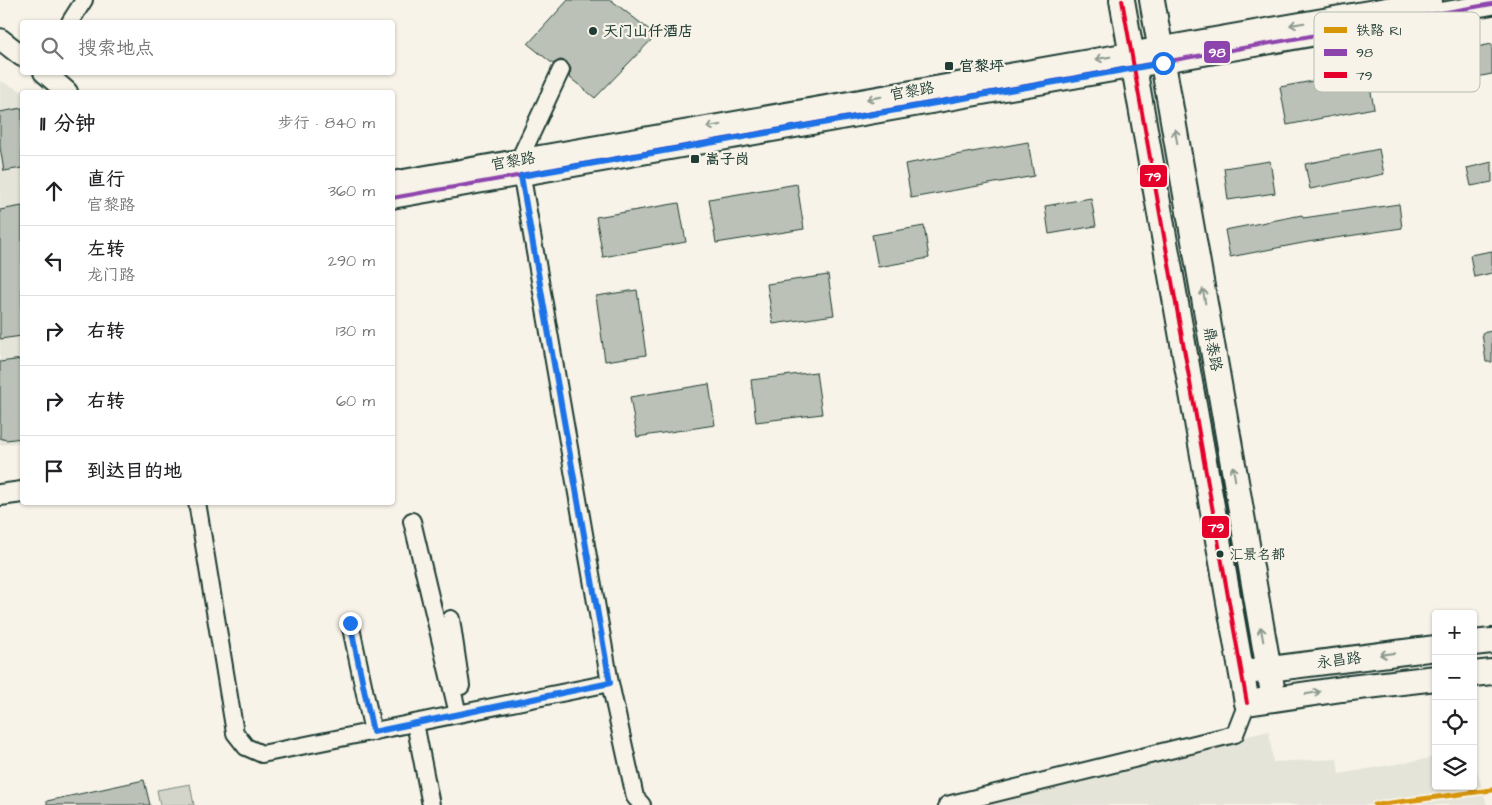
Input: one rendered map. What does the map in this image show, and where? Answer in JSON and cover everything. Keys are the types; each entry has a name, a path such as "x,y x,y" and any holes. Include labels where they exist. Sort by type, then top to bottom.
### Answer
{"highway":[{"name":"鼎泰路","path":"1122,0 1247,703"},
{"name":"鼎泰路","path":"1152,0 1274,699"},
{"path":"1477,643 1492,641"},
{"name":"永昌路","path":"1242,673 1432,648"},
{"path":"1477,674 1492,672"},
{"name":"永昌路","path":"1247,703 1432,678"}],"main road":[{"name":"官黎路","path":"1374,12 1432,0"},
{"name":"官黎路","path":"1441,12 1492,4"},
{"name":"官黎路","path":"1162,56 1314,24"},
{"name":"官黎路","path":"395,197 520,168 1162,56 1314,32"},
{"path":"0,39 20,54"},
{"path":"47,75 65,90"},
{"name":"官黎路","path":"395,182 520,168"},
{"path":"0,495 20,492"}],"street":[{"path":"71,20 84,0"},
{"path":"561,70 520,168 610,683 635,796 642,805"},
{"path":"197,505 235,733 246,747 262,754 610,683"},
{"path":"412,521 462,713"},
{"path":"451,620 462,713"},
{"path":"350,623 373,732"},
{"path":"947,805 1235,734 1247,703"},
{"path":"415,723 431,805"}],"shaded area":[{"path":"0,81 20,90 20,442 0,445"},
{"path":"1269,731 1273,762 1337,759 1339,774 1432,758 1432,790 1477,790 1477,770 1487,805 956,805"},
{"path":"190,784 194,805 160,805 157,790"}],"building":[{"name":"天门山仟酒店","path":"568,0 611,0 656,35 595,98 569,77 571,69 566,61 560,60 553,64 528,44"},
{"path":"1492,44 1492,74 1480,76 1480,46"},
{"path":"1314,81 1314,92 1371,92 1374,108 1287,125 1280,87"},
{"path":"20,108 20,168 4,171 0,147 0,112"},
{"path":"1028,142 1034,176 911,198 905,164"},
{"path":"1379,149 1384,174 1310,189 1305,164"},
{"path":"1270,161 1275,193 1228,200 1224,168"},
{"path":"1492,162 1492,182 1471,186 1467,168"},
{"path":"797,184 804,229 716,243 709,199"},
{"path":"1091,198 1096,226 1049,234 1045,206"},
{"path":"679,203 686,242 603,257 596,217"},
{"path":"1399,204 1402,228 1308,242 1230,257 1225,230 1302,215 1303,218"},
{"path":"20,206 20,336 0,339 0,210"},
{"path":"924,226 929,258 878,267 872,235"},
{"path":"1492,251 1492,273 1474,277 1470,255"},
{"path":"828,275 834,315 773,324 767,284"},
{"path":"637,290 646,355 605,361 596,296"},
{"path":"1492,331 1492,362 1486,362 1482,333"},
{"path":"20,359 20,438 6,440 0,438 0,362"},
{"path":"816,372 822,414 756,422 751,380"},
{"path":"709,384 715,425 637,437 630,397"},
{"path":"144,780 150,805 47,805 47,801"}],"rail line":[{"name":"R1","path":"1375,805 1492,790"}],"transit line":[{"name":"79","path":"1122,0 1247,703"},
{"name":"98","path":"1447,12 1492,4"},
{"name":"98","path":"395,197 1314,35"}],"place":[{"name":"天门山仟酒店","path":"593,31"},
{"name":"官黎坪","path":"949,66"},
{"name":"嵩子岗","path":"695,159"},
{"name":"汇景名都","path":"1220,554"}],"route":[{"path":"350,623 373,732 610,683 521,176 1163,63"}]}
